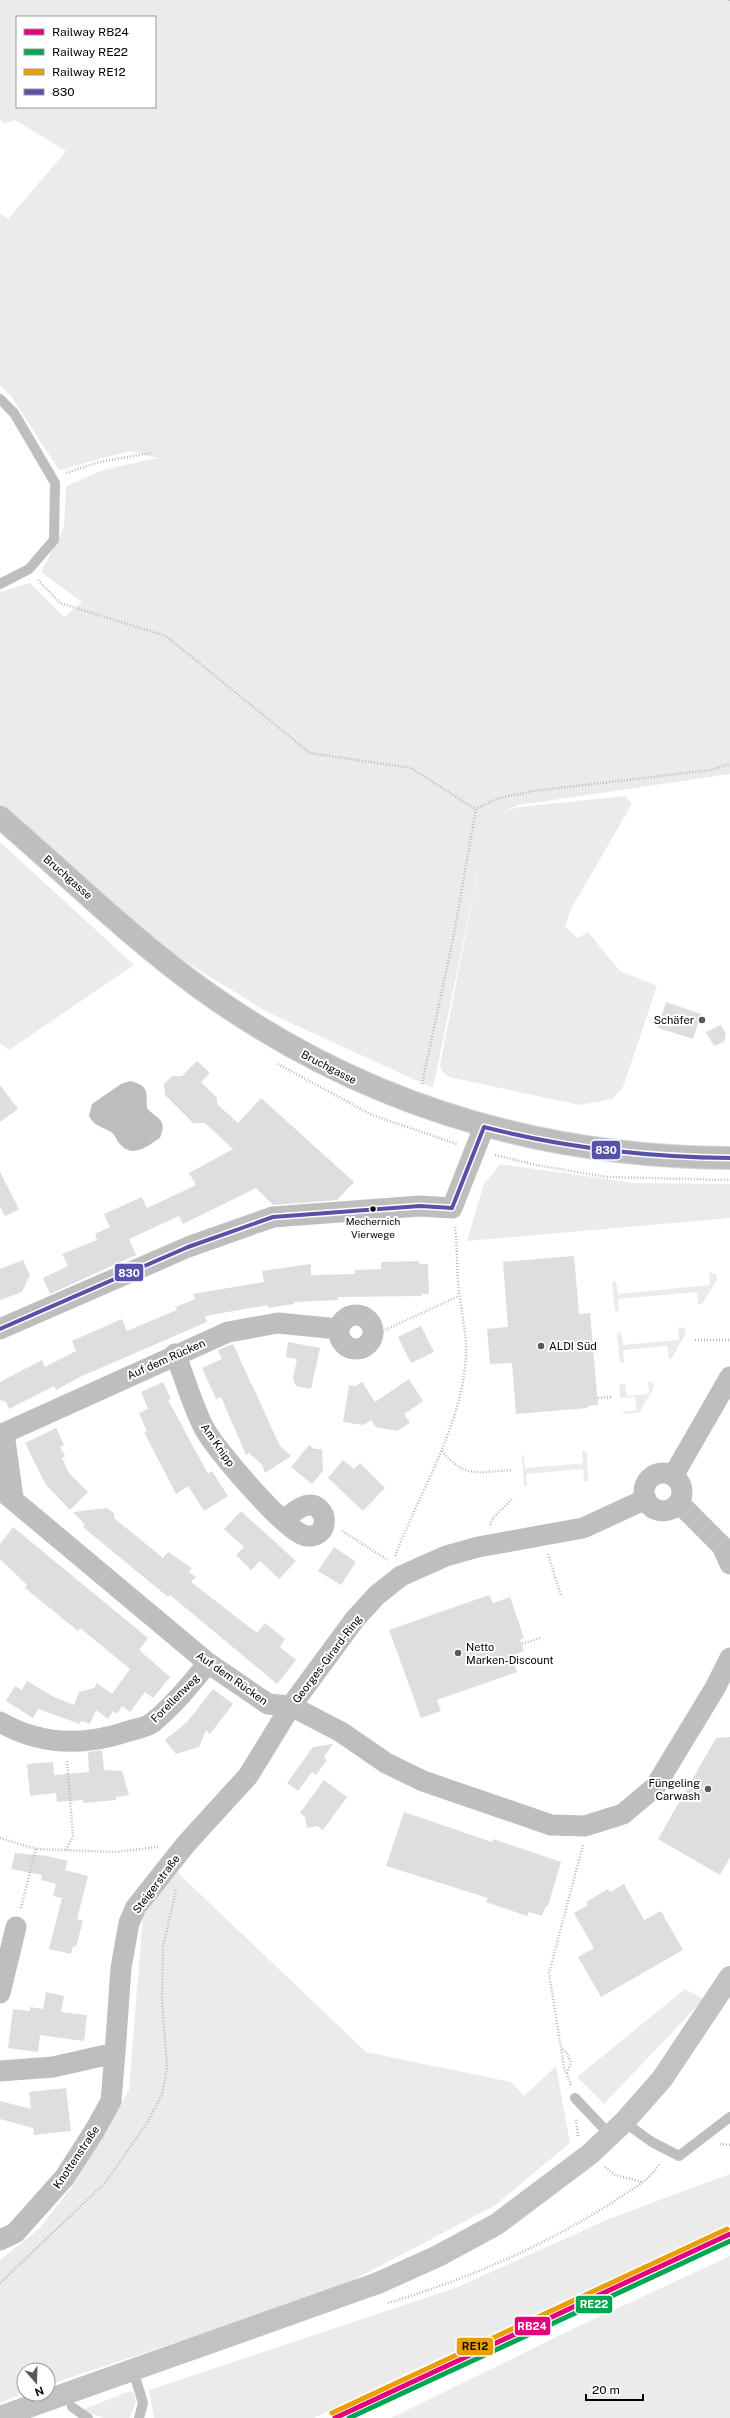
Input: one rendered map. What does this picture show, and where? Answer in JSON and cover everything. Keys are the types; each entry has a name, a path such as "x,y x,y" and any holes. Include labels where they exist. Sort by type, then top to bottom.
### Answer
{"main road":[{"name":"Bruchgasse","path":"0,816 147,945 229,1008 304,1055 374,1089 484,1127 562,1144 617,1152 730,1158"},
{"path":"0,2417 378,2283 438,2256 497,2224 590,2154 617,2128 662,2079 730,1977"}],"street":[{"path":"0,1329 188,1247 273,1217 420,1206 452,1208 484,1127"},
{"name":"Auf dem Rücken","path":"291,1706 268,1704 208,1663 6,1493 2,1434 175,1354 228,1332 278,1324 338,1330 344,1346 352,1349 360,1349 370,1343 374,1333"},
{"name":"Am Knipp","path":"175,1354 205,1429 238,1473 284,1520 302,1535 310,1537 319,1533 324,1525"},
{"path":"673,1476 730,1377"},
{"path":"659,1474 673,1476 682,1486 683,1494 679,1504 671,1510 664,1512 651,1507 646,1499 645,1488 653,1477 659,1474"},
{"name":"Georges-Girard-Ring","path":"646,1499 583,1528 478,1548 446,1556 401,1576 377,1595 355,1619 291,1706 342,1732 386,1763 423,1781 552,1824 585,1826 623,1814 656,1787 715,1688 730,1658"},
{"path":"679,1504 722,1546 730,1564"},
{"name":"Forellenweg","path":"0,1722 41,1740 66,1743 104,1739 151,1724 188,1689 208,1663"},
{"name":"Steigerstraße","path":"115,2053 120,1968 129,1923 136,1907 186,1844 248,1776 291,1706"},
{"path":"0,1993 16,1927"},
{"path":"0,2071 53,2067 115,2053"},
{"name":"Knottenstraße","path":"0,2240 16,2233 65,2177 95,2130 111,2101 115,2053"}],"lane":[{"path":"0,399 14,413 55,483 54,540 29,569 0,584"},
{"path":"575,2098 617,2128 652,2142 679,2156 730,2117"},
{"path":"133,2370 143,2403 139,2418"},
{"path":"72,2407 88,2418"}],"path":[{"path":"55,483 66,473 100,462 151,453"},
{"path":"29,569 60,603 166,636 310,753 411,768 476,809"},
{"path":"476,809 496,799 533,791 711,770 730,764"},
{"path":"414,1104 422,1086 453,940 476,809"},
{"path":"511,1160 607,1177 730,1180"},
{"path":"401,1576 393,1562 411,1514 442,1451 456,1408 466,1358 465,1327 460,1296 456,1235 452,1208"},
{"path":"374,1333 385,1330 460,1296"},
{"path":"695,1340 730,1340"},
{"path":"598,1398 613,1397"},
{"path":"442,1451 455,1466 464,1471 512,1470"},
{"path":"478,1548 493,1518 513,1498"},
{"path":"324,1525 337,1528 385,1558"},
{"path":"540,1553 554,1550"},
{"path":"548,1552 551,1568 561,1596"},
{"path":"522,1644 540,1638"},
{"path":"66,1743 73,1836 66,1850"},
{"path":"564,2067 549,1973 585,1840 585,1826"},
{"path":"0,1838 36,1849 114,1852 186,1844"},
{"path":"16,1927 36,1849"},
{"path":"562,2049 566,2052 571,2062 566,2074"}],"shaded area":[{"path":"0,0 730,0 730,774 519,805 502,812 519,807 625,796 632,804 571,909 565,927 578,938 588,932 620,971 657,986 623,1087 612,1099 580,1105 453,1078 443,1072 440,1065 481,856 433,1088 267,1012 156,943 130,918 0,804 0,592 30,583 64,617 82,602 41,572 64,527 66,486 103,470 157,458 130,451 59,470 11,396 0,385 0,213 8,219 66,151 15,120 5,124 0,120"},
{"path":"0,842 134,965 9,1050 0,1043"},
{"path":"130,1081 141,1085 146,1090 147,1108 160,1120 163,1127 160,1138 140,1150 135,1151 130,1151 125,1148 112,1133 96,1124 89,1116 92,1104 121,1084"},
{"path":"500,1164 635,1183 730,1184 730,1218 467,1241 484,1184"},
{"path":"709,1272 716,1274 717,1280 702,1304 698,1304 697,1292 618,1299 619,1311 615,1311 612,1284 614,1281 616,1281 618,1294 710,1285"},
{"path":"678,1327 684,1328 686,1333 672,1358 669,1359 667,1346 623,1350 624,1363 620,1363 617,1335 619,1332 621,1332 623,1345 679,1340"},
{"path":"648,1381 653,1383 654,1387 640,1412 623,1414 623,1412 637,1410 635,1397 620,1398 619,1385 625,1384 627,1396 649,1394"},
{"path":"582,1450 587,1452 588,1481 584,1481 583,1469 526,1474 527,1486 524,1486 522,1456 524,1455 525,1468 576,1464 583,1463"},
{"path":"176,1871 366,2052 511,2082 524,2096 556,2066 570,2143 494,2206 336,2289 56,2382 56,2362 16,2362 16,2396 0,2403 0,2260 40,2228 76,2181 129,2090 143,1915"},
{"path":"685,1989 704,1999 604,2104 577,2077"},
{"path":"730,2174 730,2224 396,2378 314,2418 154,2418 149,2390 458,2287 611,2218"},
{"path":"730,2256 730,2418 391,2418 575,2328"},
{"path":"130,2391 134,2393 136,2402 129,2418 104,2418 82,2410"}],"building":[{"path":"666,1002 701,1014 693,1039 658,1028"},
{"path":"721,1025 726,1034 724,1042 714,1046 706,1032"},
{"path":"197,1061 210,1073 201,1082 217,1098 217,1104 238,1123 261,1098 354,1182 337,1200 273,1205 256,1188 183,1224 179,1216 129,1239 136,1255 50,1294 43,1278 68,1266 62,1254 97,1240 95,1234 110,1227 104,1214 142,1197 147,1208 196,1185 189,1173 233,1149 205,1123 193,1123 165,1095 164,1084 172,1076 182,1076"},
{"path":"0,1085 18,1109 0,1122"},
{"path":"0,1172 19,1209 5,1216 0,1207"},
{"name":"ALDI Süd","path":"574,1256 579,1314 590,1313 598,1405 588,1406 588,1408 516,1414 512,1363 490,1364 487,1329 508,1327 503,1262"},
{"path":"23,1260 30,1275 22,1292 0,1300 0,1269"},
{"path":"419,1261 419,1264 428,1264 429,1294 421,1294 422,1296 338,1297 338,1300 294,1302 294,1304 268,1308 268,1305 205,1316 207,1322 82,1376 56,1390 54,1386 9,1409 6,1402 0,1400 0,1382 42,1360 45,1367 76,1351 72,1341 122,1319 127,1331 177,1310 176,1307 195,1299 193,1294 264,1282 262,1271 311,1264 311,1275 355,1274 355,1270 381,1269 381,1262"},
{"path":"421,1326 434,1352 411,1363 398,1337"},
{"path":"288,1342 320,1348 311,1389 296,1386 293,1379 297,1359 286,1357"},
{"path":"233,1344 280,1446 291,1456 265,1473 262,1465 249,1453 246,1455 221,1397 216,1399 202,1368 222,1359 218,1350"},
{"path":"409,1379 423,1401 404,1414 410,1423 397,1431 376,1427 371,1420 363,1425 343,1422 349,1385 356,1386 362,1382 375,1402"},
{"path":"163,1382 171,1399 168,1400 208,1474 212,1471 228,1496 204,1511 188,1486 176,1494 144,1432 147,1431 139,1413 148,1409 141,1392"},
{"path":"56,1428 64,1445 60,1447 65,1456 62,1458 69,1473 88,1492 70,1510 46,1485 25,1443"},
{"path":"309,1445 315,1449 322,1449 323,1471 312,1484 291,1467"},
{"path":"343,1460 354,1469 360,1463 385,1488 363,1511 328,1478"},
{"path":"107,1508 114,1513 114,1518 163,1558 168,1552 192,1568 189,1572 196,1577 191,1582 257,1633 265,1623 285,1639 280,1647 296,1660 277,1684 170,1595 168,1597 83,1527 85,1525 73,1512"},
{"path":"241,1511 296,1561 279,1579 260,1561 251,1570 236,1555 244,1547 224,1529"},
{"path":"13,1527 148,1638 139,1650 170,1677 153,1698 145,1692 130,1712 122,1706 117,1714 113,1711 108,1719 96,1710 90,1724 81,1721 80,1724 38,1709 33,1718 6,1701 15,1686 22,1690 27,1681 54,1697 74,1705 79,1692 94,1688 97,1683 112,1694 130,1669 80,1628 78,1631 25,1588 27,1585 0,1559 0,1544"},
{"path":"334,1547 356,1562 341,1585 318,1571"},
{"name":"Netto Marken-Discount","path":"489,1595 493,1603 510,1597 524,1638 520,1640 524,1651 511,1656 517,1672 437,1700 441,1711 421,1718 389,1630"},
{"path":"213,1689 233,1704 210,1734 206,1730 199,1747 176,1754 165,1740 187,1722"},
{"name":"Füngeling Carwash","path":"730,1737 730,1857 720,1875 658,1839 716,1738"},
{"path":"333,1744 324,1757 327,1760 316,1775 312,1772 298,1791 287,1783 313,1747"},
{"path":"102,1750 104,1770 122,1771 129,1795 116,1797 116,1800 83,1803 83,1800 57,1802 56,1793 30,1796 27,1764 53,1762 54,1775 89,1772 88,1752"},
{"path":"324,1780 347,1797 323,1830 317,1826 307,1828 305,1817 300,1813"},
{"path":"404,1812 492,1842 493,1839 561,1862 548,1906 546,1906 542,1916 529,1912 527,1916 486,1902 488,1898 386,1866"},
{"path":"15,1853 47,1856 68,1861 65,1870 88,1876 77,1919 83,1921 76,1947 73,1946 71,1954 49,1949 62,1898 53,1896 56,1884 41,1880 42,1875 11,1869"},
{"path":"624,1884 644,1920 661,1911 683,1950 601,1997 578,1957 594,1948 574,1913 588,1905 586,1902 608,1889 610,1892"},
{"path":"46,1992 64,1996 61,2012 87,2015 84,2041 40,2035 38,2052 8,2048 13,2009 30,2011 30,2007 43,2009"},
{"path":"66,2088 71,2131 34,2135 33,2128 0,2119 0,2101 31,2109 29,2092"}],"rail line":[{"name":"RE12","path":"332,2413 727,2229"},
{"name":"RB24","path":"335,2418 730,2234"},
{"name":"RE22","path":"349,2418 730,2241"}],"transit line":[{"name":"830","path":"484,1127 545,1141 606,1150 668,1156 730,1158"},
{"name":"830","path":"0,1329 188,1247 273,1217 420,1206 452,1208 484,1127"}],"place":[{"name":"Schäfer","path":"702,1020"},
{"name":"Mechernich Vierwege","path":"373,1209"},
{"name":"ALDI Süd","path":"541,1346"},
{"name":"Netto Marken-Discount","path":"458,1653"},
{"name":"Füngeling Carwash","path":"708,1789"}]}
